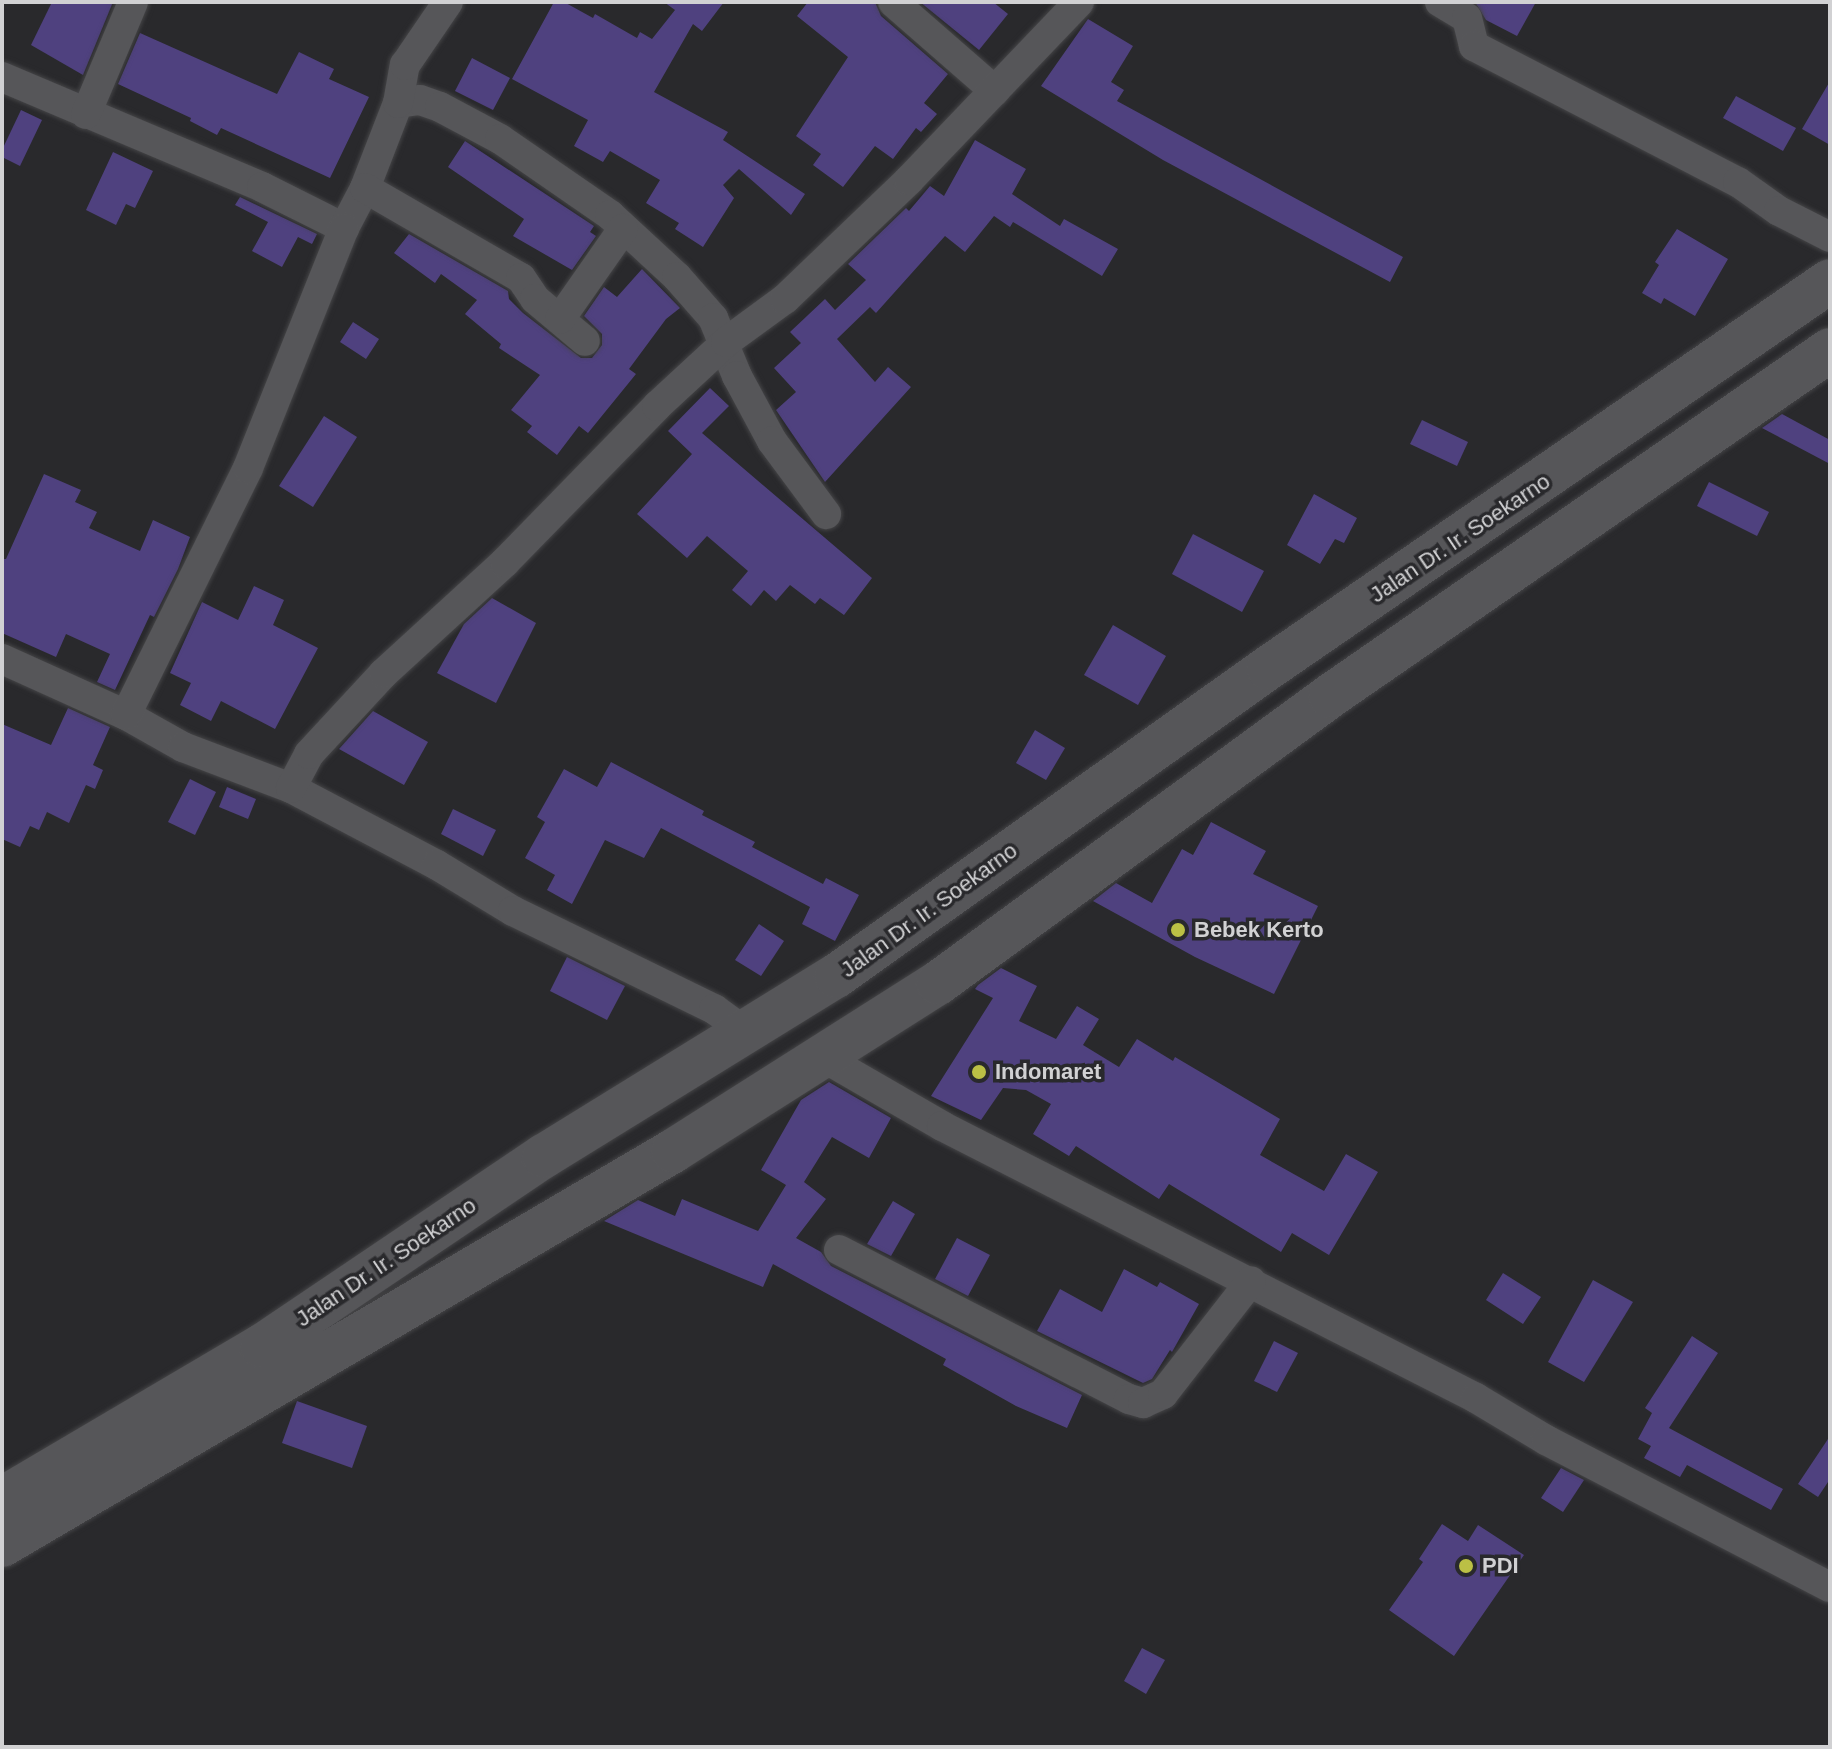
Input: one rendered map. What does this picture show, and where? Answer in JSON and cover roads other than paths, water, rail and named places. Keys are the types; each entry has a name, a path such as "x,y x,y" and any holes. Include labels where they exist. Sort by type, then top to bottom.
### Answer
{"main road":[{"name":"Jalan Dr. Ir. Soekarno","path":"2,1499 262,1346 544,1156 836,976 1268,668 1830,281"},
{"name":"Jalan Dr. Ir. Soekarno","path":"2,1545 577,1209 938,983 1330,696 1830,350"},
{"path":"1009,852 1059,893"},
{"path":"544,1156 577,1209"}],"street":[{"path":"86,114 133,2"},
{"path":"126,715 248,468 344,228 365,188 398,103 405,65 448,2"},
{"path":"893,2 995,91"},
{"path":"291,788 309,754 384,673 505,562 657,406 726,342 785,299 909,180 1079,2"},
{"path":"1440,2 1467,18 1474,46 1738,182 1779,211 1830,237"},
{"path":"2,77 262,187 344,228"},
{"path":"398,103 420,100 430,103 500,139 610,215 677,277 713,318 726,342 737,376 772,441 826,514"},
{"path":"365,188 521,278 535,299 585,341"},
{"path":"560,319 623,229"},
{"path":"2,659 126,715 183,747 291,788 437,865 513,911 714,1009 747,1033"},
{"path":"821,1056 942,1126 1152,1235 1251,1281 1476,1398 1601,1469 1830,1587"},
{"path":"839,1250 1129,1399 1143,1403 1163,1394 1251,1281"}],"place":[{"name":"Bebek Kerto","path":"1178,930"},
{"name":"Indomaret","path":"979,1072"},
{"name":"PDI","path":"1466,1566"}]}
